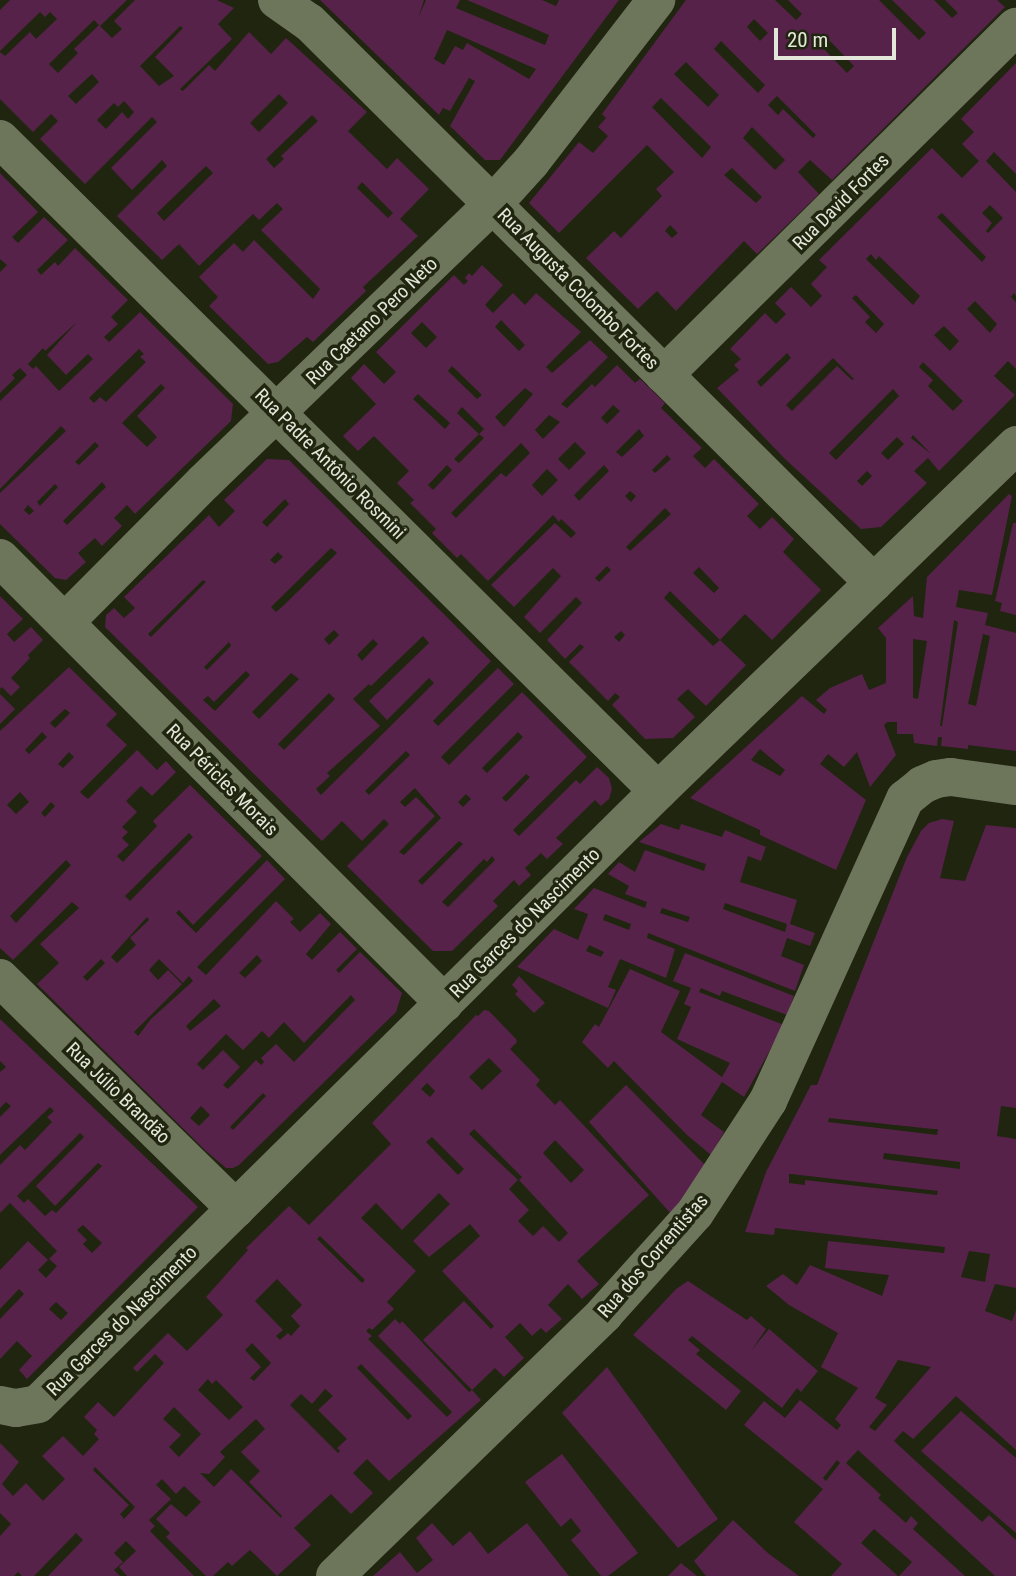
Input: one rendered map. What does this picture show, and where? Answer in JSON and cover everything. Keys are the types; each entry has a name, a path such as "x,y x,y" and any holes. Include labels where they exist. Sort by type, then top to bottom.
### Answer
{"street":[{"name":"Rua Augusta Colombo Fortes","path":"277,0 309,22 874,583"},
{"name":"Rua Caetano Pero Neto","path":"65,622 277,412 493,204 531,162 656,0"},
{"name":"Rua David Fortes","path":"664,375 1016,27"},
{"name":"Rua Padre Antônio Rosmini","path":"0,139 659,791"},
{"name":"Rua Garces do Nascimento","path":"0,1405 16,1408 38,1404 659,791 1016,445"},
{"name":"Rua Péricles Morais","path":"0,558 444,1003"},
{"name":"Rua dos Correntistas","path":"335,1576 604,1314 695,1213 768,1101 905,799 922,785 951,777 1016,786"},
{"name":"Rua Júlio Brandão","path":"0,978 236,1209"}],"building":[{"path":"10,0 127,0 100,26 112,38 122,29 114,21 135,0 217,0 234,8 218,24 232,39 180,89 183,91 209,65 215,71 249,32 271,54 286,38 367,112 348,131 387,169 397,158 429,189 400,219 418,236 363,287 366,291 313,342 307,337 278,362 268,364 209,306 218,297 199,277 234,243 243,252 254,240 313,299 320,289 261,230 283,209 277,203 259,220 253,214 199,266 179,244 162,260 117,216 167,166 162,160 132,190 111,168 157,122 152,117 85,184 40,139 58,121 51,114 33,132 0,99 0,52 5,56 30,32 36,39 57,19 50,12 45,17 40,12 0,51 0,10","holes":["94,20 99,25 74,49 78,53 58,73 49,64","180,26 183,28 155,57 174,76 159,86 140,66","92,74 99,82 76,104 68,96","279,94 288,103 259,132 250,123","124,101 134,112 128,119 122,112 106,129 97,120 114,103 118,107","312,115 318,121 281,156 284,159 274,168 266,159","206,166 213,173 164,221 157,213","362,182 393,213 388,218 357,188"]},
{"path":"320,0 424,0 418,18 426,0 460,0 456,8 545,45 549,35 467,0 542,0 556,6 559,0 619,0 500,160 485,160 450,126 475,81 469,78 450,111 443,108 439,115","holes":["447,30 536,69 529,79 467,43 463,50 455,46 444,65 434,59"]},
{"path":"686,0 775,0 796,20 802,14 788,0 879,0 919,40 926,33 892,0 934,0 952,18 958,13 945,0 997,0 1005,7 832,180 810,160 798,172 819,194 757,254 744,241 676,311 657,291 638,309 586,258 614,231 621,238 662,196 656,189 674,172 647,145 559,233 529,203 579,142 593,153 608,136 598,127 606,118 602,114","holes":["754,19 768,33 760,41 747,27","721,41 765,85 758,93 714,49","830,41 854,66 847,73 823,48","686,62 719,95 708,107 674,74","777,96 816,135 813,138 783,109 778,115 768,105","661,98 711,147 702,158 652,107","752,127 785,160 775,170 743,138","732,168 762,197 756,203 724,175","670,225 678,233 672,238 665,231"]},
{"path":"1016,63 1016,174 994,152 986,161 1016,192 1016,296 1014,293 1011,297 1016,302 1016,369 1008,361 994,376 1015,395 939,471 928,458 914,471 927,483 881,527 861,529 784,458 717,388 739,370 734,365 741,359 730,349 765,313 776,324 786,314 775,303 791,287 811,307 822,296 811,284 827,267 819,260 932,148 962,178 979,161 962,144 974,132 961,119","holes":["990,205 1003,218 988,233 986,231 992,223 982,213","942,213 986,257 982,262 937,217","871,254 876,260 879,256 920,296 913,305 866,259","856,295 884,324 876,333 865,322 870,317 852,298","975,301 997,324 990,333 967,309","944,326 959,341 950,351 934,335","787,353 791,358 761,387 757,382","833,358 854,379 837,366 792,411 786,405","923,362 963,401 953,411 928,386 933,380 919,367","893,389 899,396 836,460 829,453","913,435 931,454 911,438","897,437 904,444 888,460 881,453","867,471 872,476 862,486 857,481"]},
{"path":"0,173 38,212 12,237 18,243 44,217 68,240 37,270 41,275 55,262 58,266 75,248 128,300 111,317 118,324 104,337 109,342 140,312 233,404 231,421 135,514 127,505 114,518 122,526 102,546 95,538 78,553 86,562 66,580 55,578 0,524 0,493 66,431 61,426 0,489 0,401 27,375 20,368 12,375 15,378 0,393 0,272 7,265 0,259","holes":["77,322 47,355 66,375 88,354 93,359 59,391 36,366 33,369 28,364 43,348 45,351","139,349 144,354 140,357 146,362 106,402 100,397 94,403 89,398","161,384 165,388 137,416 157,437 147,447 122,423","95,442 99,446 79,465 75,462","102,482 106,487 67,525 63,521","55,484 58,487 40,506 37,502","28,505 34,511 29,515 24,510"]},
{"path":"482,265 503,285 485,305 493,313 513,293 525,305 536,293 581,332 546,367 552,373 590,340 608,357 561,404 567,408 592,384 595,387 617,365 635,383 640,379 665,403 661,408 702,448 693,456 705,468 714,459 759,504 747,516 760,529 772,517 794,539 783,552 821,590 772,640 745,614 720,640 746,665 706,706 688,689 677,699 695,717 673,738 645,739 612,705 620,697 615,693 608,701 569,662 584,647 580,644 565,659 547,640 582,603 576,597 540,633 524,617 561,576 553,568 514,607 491,585 555,523 571,538 576,533 561,519 559,522 553,515 488,581 461,554 457,558 432,533 436,529 410,503 414,500 397,483 409,471 374,436 358,451 343,436 376,404 351,378 364,364 384,384 396,372 376,352 454,275 464,285 468,281 465,278 469,273 472,276","holes":["501,320 525,345 519,351 495,327","422,322 437,337 426,348 411,333","452,366 482,395 477,399 448,371","525,388 533,394 504,427 495,417","418,394 450,423 445,429 413,399","613,405 620,411 607,424 601,418","462,407 484,429 479,434 457,413","549,415 560,422 543,439 535,430","639,429 644,436 622,457 616,452","479,434 484,438 459,463 454,459","575,442 586,453 569,470 558,459","521,443 530,453 506,477 501,473 456,518 451,513","667,455 671,459 655,473 652,470","447,465 452,470 433,490 428,485","604,465 609,471 579,501 574,495","547,469 558,480 542,496 532,485","630,491 636,496 631,502 625,496","665,508 671,514 630,551 626,547","607,566 611,570 599,582 595,578","699,567 719,588 714,593 693,573","670,591 720,640 713,646 664,598","621,631 625,635 619,642 614,637"]},
{"path":"267,459 289,460 491,661 433,721 438,726 498,668 514,684 441,757 449,765 522,692 587,757 513,830 519,836 576,780 580,784 597,767 609,778 612,789 609,799 601,806 595,800 556,838 563,844 547,859 541,853 525,868 531,875 519,886 514,880 493,901 498,906 452,951 433,951 347,866 389,824 384,819 362,841 342,821 322,841 105,627 106,615 114,608 124,618 135,608 124,597 209,515 219,527 235,511 224,500","holes":["285,499 289,504 267,527 262,522","331,548 337,553 276,612 271,607","278,552 283,557 275,564 270,560","203,580 206,582 151,637 148,634","334,630 339,635 329,645 324,639","423,636 429,643 369,701 387,720 429,678 434,683 321,795 316,789 330,776 327,773 380,726 353,699 369,684 371,686","373,639 378,644 362,661 357,655","229,642 231,646 207,670 204,667","246,671 250,675 215,711 203,700 208,696 214,702","291,673 299,679 259,719 252,712","329,693 335,699 284,750 278,744","518,732 523,737 487,773 482,768","406,751 410,755 369,795 365,791","526,774 530,777 506,802 502,798","415,788 441,818 404,855 399,852 435,816 416,797 405,807 400,802","466,794 471,799 463,807 458,802","459,841 463,844 422,885 418,881","492,856 495,860 448,907 442,902 484,859 487,862"]},
{"path":"1009,494 1012,496 992,595 959,590 956,607 988,613 985,625 1016,633 1016,751 968,745 968,749 941,746 942,737 938,737 937,746 914,743 913,734 897,734 897,722 887,722 884,725 896,755 870,787 857,752 844,767 828,754 820,764 866,800 836,870 760,835 760,830 690,798 802,696 824,714 827,710 816,700 830,688 862,674 869,690 886,683 886,638 878,628 913,596 914,616 923,618 927,577","holes":["954,620 958,622 940,726","983,634 990,636 976,706 968,704","913,639 927,641 918,699 913,698","760,749 785,770 780,776 751,760"]},
{"path":"1013,523 1016,523 1016,615 1000,611 1002,603 995,601"},
{"path":"0,596 23,619 7,634 14,642 31,627 43,640 11,678 20,687 11,696 2,687 0,689"},
{"path":"69,667 117,714 106,725 127,745 80,792 83,795 88,799 137,750 157,770 166,761 176,772 152,796 141,786 126,801 137,812 122,827 128,832 122,838 129,845 117,856 123,862 157,826 153,821 190,785 262,856 193,925 179,910 176,913 196,933 267,860 285,879 197,967 206,975 276,901 294,919 290,922 300,932 320,913 331,924 306,954 312,960 340,932 357,949 336,970 339,973 360,952 402,993 396,1012 239,1165 226,1168 206,1151 37,984 59,963 40,944 79,908 72,902 13,960 0,948 0,731","holes":["65,709 70,713 55,728 50,723","42,732 47,737 29,754 25,750","69,752 74,757 63,768 58,764","20,792 29,802 16,814 7,805","51,802 55,806 45,817 41,813","189,833 193,837 130,901 125,896","66,860 71,865 16,923 10,916","147,917 149,920 130,938 136,945 117,963 111,957","257,955 262,961 245,978 239,973","101,959 105,963 87,981 83,977","159,959 183,983 189,976 193,981 151,1019 138,1036 134,1032 182,984 168,970 158,980 149,970","351,995 355,1000 294,1062 276,1044 261,1058 264,1062 261,1065 256,1060 228,1089 223,1085 240,1067 223,1050 203,1070 197,1064 226,1034 243,1050 262,1031 269,1038 284,1022 304,1043","214,999 221,1006 190,1031 186,1026","263,1093 266,1096 233,1130 230,1127","201,1106 210,1115 199,1126 190,1118"]},
{"path":"0,694 15,709 0,724"},
{"path":"942,819 954,821 940,878 965,881 986,825 1016,828 1016,1108 1001,1106 997,1136 1016,1139 1016,1288 995,1284 985,1311 1012,1321 1016,1310 1016,1450 956,1396 913,1439 903,1431 894,1441 982,1522 989,1515 1016,1540 1016,1576 995,1576 858,1450 846,1463 881,1495 878,1498 906,1523 911,1516 918,1523 913,1529 965,1576 899,1576 912,1562 874,1529 861,1543 898,1576 831,1576 842,1564 794,1522 823,1489 744,1425 764,1401 785,1418 800,1400 837,1430 841,1425 835,1419 858,1388 821,1367 838,1333 789,1305 766,1286 783,1274 797,1285 810,1265 882,1296 889,1275 825,1268 828,1241 944,1253 945,1247 775,1228 774,1235 745,1232 766,1172 811,1085 817,1085 907,857 921,831 929,823","holes":["829,1118 938,1129 937,1135 828,1122","884,1153 960,1162 960,1169 883,1159","789,1174 938,1191 937,1195 805,1180 805,1185 789,1183","969,1251 990,1254 985,1282 961,1277","898,1360 931,1367 875,1431 869,1427 887,1405 875,1398","837,1460 840,1463 826,1481 823,1478"]},
{"path":"661,824 679,830 681,824 722,837 725,830 766,847 761,861 748,856 740,882 797,900 790,924 815,933 810,946 787,938 781,956 804,965 795,991 648,933 647,938 675,949 666,978 620,959 608,987 616,990 608,1008 517,967 554,929 578,940 588,914 574,909 594,888 645,908 647,902 625,894 629,886 608,874 619,862 635,872 645,850 704,871 706,864 639,842","holes":["725,903 787,924 785,932 723,909","662,908 690,917 688,922 660,913","605,914 631,924 629,930 603,920","589,945 604,952 601,957 586,951"]},
{"path":"685,953 794,996 787,1015 722,991 720,996 701,988 699,992 784,1025 744,1097 722,1082 701,1115 724,1132 711,1155 687,1135 614,1061 608,1068 582,1042 595,1024 599,1027 630,969 680,991 661,1032 722,1077 730,1063 677,1039 691,1007 684,1004 691,988 673,981"},
{"path":"519,976 545,1003 534,1013 515,994 518,991 512,985"},
{"path":"484,1010 489,1011 516,1039 517,1042 510,1049 540,1080 536,1085 555,1105 560,1100 649,1195 577,1261 599,1284 582,1299 568,1284 548,1305 562,1319 546,1333 541,1328 532,1336 520,1323 505,1337 524,1358 504,1377 495,1368 472,1390 481,1400 389,1481 367,1459 353,1473 373,1493 351,1514 331,1494 294,1528 311,1545 277,1576 250,1550 232,1566 228,1562 213,1576 206,1576 166,1537 170,1533 156,1519 171,1504 186,1517 201,1502 184,1486 176,1494 162,1479 156,1485 171,1499 149,1520 155,1526 150,1531 194,1576 127,1576 119,1567 136,1551 126,1541 114,1553 123,1562 114,1570 120,1576 48,1576 83,1540 76,1533 34,1576 22,1576 18,1572 14,1576 0,1576 0,1536 11,1524 0,1513 0,1443 19,1462 2,1484 13,1496 26,1483 43,1501 65,1479 42,1456 63,1436 83,1456 99,1439 94,1434 97,1430 84,1417 98,1402 114,1417 164,1363 155,1354 137,1372 133,1368 168,1333 187,1351 223,1315 206,1297 248,1250 246,1248 289,1206 309,1225 391,1144 372,1123 476,1015","holes":["489,1058 502,1071 482,1090 469,1077","427,1083 435,1091 430,1097 421,1089","474,1129 522,1177 519,1180 568,1233 559,1242 543,1226 533,1236 518,1221 529,1210 509,1189 518,1180 469,1134","432,1137 464,1169 458,1175 426,1142","555,1140 584,1170 571,1183 543,1153","439,1193 450,1204 413,1241 429,1257 470,1224 480,1236 442,1271 494,1326 491,1329 464,1301 423,1340 472,1390 469,1392 402,1321 400,1324 395,1319 378,1336 452,1412 447,1417 368,1339 372,1336 366,1331 369,1328 372,1330 394,1309 387,1302 416,1271 361,1218 376,1203 402,1230","320,1236 365,1280 362,1283 317,1239","277,1279 302,1305 291,1316 300,1326 291,1336 288,1333 280,1340 276,1336 283,1330 255,1301","252,1343 271,1363 254,1381 250,1378 261,1367 245,1350","361,1364 412,1416 408,1420 357,1368","208,1379 212,1384 216,1380 243,1407 229,1420 198,1390","325,1389 333,1396 318,1410 347,1439 337,1448 340,1451 338,1453 290,1405 301,1394 312,1404","174,1407 201,1434 179,1457 169,1447 181,1435 163,1419","256,1419 265,1429 241,1452 260,1471 249,1482 281,1518 231,1469 214,1487 200,1473 209,1474 225,1457 220,1452","95,1467 135,1507 124,1519 120,1514 129,1505 93,1470"]},
{"path":"0,1019 198,1207 27,1379 19,1370 32,1356 17,1341 0,1359 0,1319 24,1294 19,1289 0,1309 0,1270 28,1241 48,1260 38,1270 46,1278 57,1266 49,1259 57,1251 10,1203 0,1213 0,1165 20,1145 25,1150 52,1122 47,1117 54,1111 50,1107 0,1155 0,1117 11,1106 6,1102 0,1108 0,1072 6,1067 0,1061","holes":["80,1133 84,1137 36,1186 55,1206 98,1163 102,1166 56,1213 52,1210 45,1216 28,1199 24,1203 17,1196","83,1225 102,1243 92,1253 83,1244 87,1240 77,1230","56,1302 68,1313 61,1320 49,1309"]},
{"path":"626,1085 710,1170 672,1215 589,1122"},
{"path":"688,1281 747,1320 751,1316 766,1329 751,1351 769,1329 818,1371 801,1392 797,1388 782,1408 692,1336 688,1340 700,1350 696,1354 741,1391 726,1410 633,1335 676,1289"},
{"path":"607,1367 718,1519 678,1548 562,1413"},
{"path":"961,1411 1016,1458 1016,1533 921,1451"},
{"path":"562,1454 638,1553 608,1576 601,1576 571,1540 581,1531 571,1518 561,1527 525,1482"},
{"path":"733,1520 769,1554 799,1576 706,1576 694,1561"},
{"path":"432,1523 453,1546 470,1531 488,1554 527,1523 569,1576 373,1576 400,1552 417,1573 433,1560 416,1538"},
{"path":"681,1563 697,1576 668,1576"}]}
